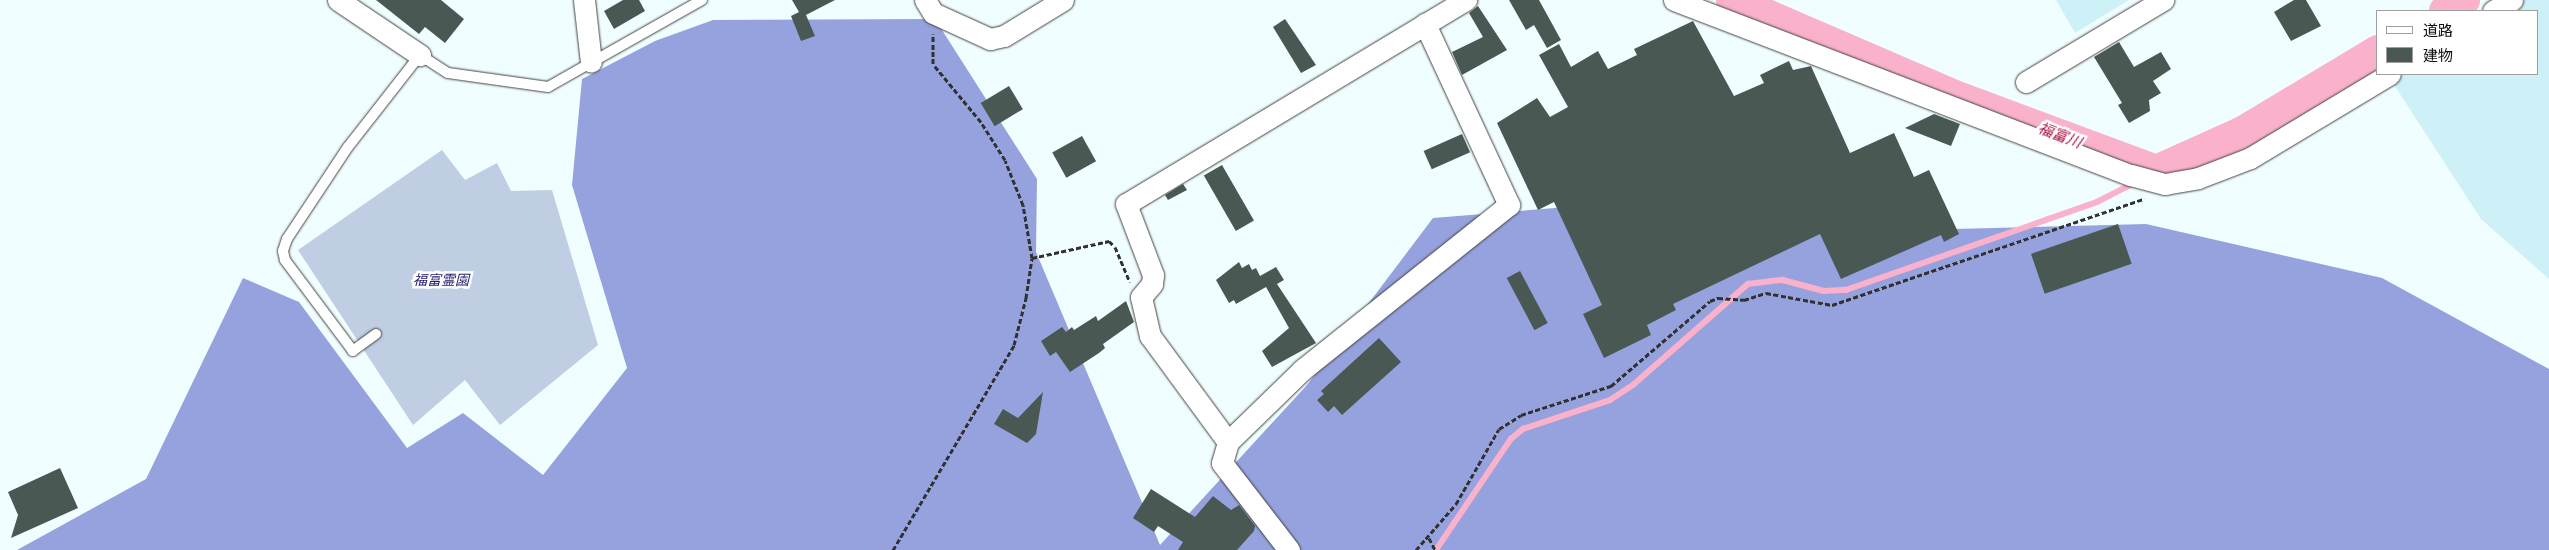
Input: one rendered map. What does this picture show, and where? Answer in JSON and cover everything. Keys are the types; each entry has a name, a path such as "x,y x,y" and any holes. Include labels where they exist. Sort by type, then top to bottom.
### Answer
{"street":[{"path":"338,0 420,55"},
{"path":"584,0 591,62"},
{"path":"929,7 990,38 1004,36 1063,0"},
{"path":"1228,442 1150,336 1141,297 1152,284 1153,274 1126,204 1466,0"},
{"path":"1674,0 2149,180 2198,178 2250,158 2388,75"},
{"path":"2026,82 2163,0"},
{"path":"2495,10 2512,0"},
{"path":"1289,550 1222,463 1228,442 1302,370 1509,205 1426,24"}],"lane":[{"path":"376,334 353,351 285,260 283,251 287,239 348,147 420,55 448,73 548,87 702,0"}],"path":[{"path":"893,550 1014,345 1026,298 1032,258 1023,205 1005,160 981,122 933,64 929,7"},
{"path":"1416,550 1430,540 1456,504 1499,430 1521,415 1611,386 1718,298 1744,300 1766,293 1832,305 2149,197 2149,180"},
{"path":"1032,258 1109,241 1141,297"},
{"path":"1430,540 1435,550"}],"shaded area":[{"path":"2056,0 2129,0 2075,33"},
{"path":"2506,0 2549,0 2549,279 2481,219 2388,75 2539,75 2539,10 2489,10"},
{"path":"935,19 1037,179 1036,252 1160,545 1307,385 1433,218 1629,202 1913,230 2146,224 2382,278 2549,369 2549,550 17,550 146,479 243,278 299,302 407,448 463,413 543,475 627,368 572,185 582,79 655,41 713,20"}],"green space":[{"name":"福富霊園","path":"442,150 465,180 497,163 511,191 552,190 598,345 500,425 465,380 413,425 298,250"}],"building":[{"path":"376,0 441,0 464,19 445,43 425,27 419,34"},
{"path":"623,0 639,0 645,11 614,29 604,11"},
{"path":"792,0 835,0 806,15 815,36 801,41 791,16 799,12"},
{"path":"1509,0 1539,0 1561,40 1547,48 1534,25 1526,30"},
{"path":"2294,0 2306,0 2321,26 2291,41 2274,12"},
{"path":"1478,6 1507,50 1462,75 1452,52 1483,37 1469,13"},
{"path":"1285,19 1316,65 1301,73 1273,27"},
{"path":"1693,21 1734,96 1764,83 1760,75 1789,61 1793,70 1811,66 1850,153 1894,133 1914,177 1929,170 1959,234 1944,242 1941,235 1841,279 1820,234 1673,304 1676,310 1647,325 1651,335 1604,358 1583,314 1602,305 1554,202 1538,210 1497,123 1537,98 1550,117 1568,107 1539,55 1559,44 1571,67 1598,51 1608,69 1637,55 1634,49"},
{"path":"2119,42 2134,67 2161,52 2171,69 2153,81 2161,93 2149,100 2150,111 2129,123 2118,105 2122,103 2094,57"},
{"path":"1009,86 1023,109 995,126 981,103"},
{"path":"1934,114 1960,124 1951,146 1905,128"},
{"path":"1462,134 1470,152 1432,169 1424,151"},
{"path":"1082,136 1096,161 1066,178 1052,152"},
{"path":"1222,165 1254,220 1236,231 1204,176"},
{"path":"1183,184 1187,190 1168,200 1165,195"},
{"path":"2118,224 2132,264 2045,294 2031,254"},
{"path":"1239,262 1242,268 1249,264 1252,270 1256,268 1260,276 1276,267 1284,280 1277,284 1316,343 1272,367 1262,351 1289,328 1266,287 1236,304 1234,300 1229,303 1216,280"},
{"path":"1520,271 1548,323 1534,330 1507,278"},
{"path":"1126,301 1134,322 1103,344 1105,348 1099,353 1070,372 1056,352 1050,356 1041,341 1062,327 1066,332 1072,327 1074,330 1096,316 1098,321"},
{"path":"1379,338 1401,362 1342,415 1334,406 1328,412 1317,400 1324,394 1321,391"},
{"path":"1043,392 1036,434 1027,443 994,424 1003,409 1018,418"},
{"path":"60,468 78,508 11,538 18,515 8,492"},
{"path":"1151,489 1195,517 1213,496 1231,510 1239,505 1255,526 1254,531 1237,550 1178,550 1183,542 1158,526 1154,532 1133,518"}],"waterway":[{"name":"福富川","path":"1732,0 1960,98 2156,171 2243,132 2376,52"},
{"name":"福富川","path":"2447,10 2464,0"},
{"path":"1436,550 1511,439 1523,429 1610,400 1633,385 1748,284 1783,280 1824,291 1846,290 2097,202 2134,183"}]}
